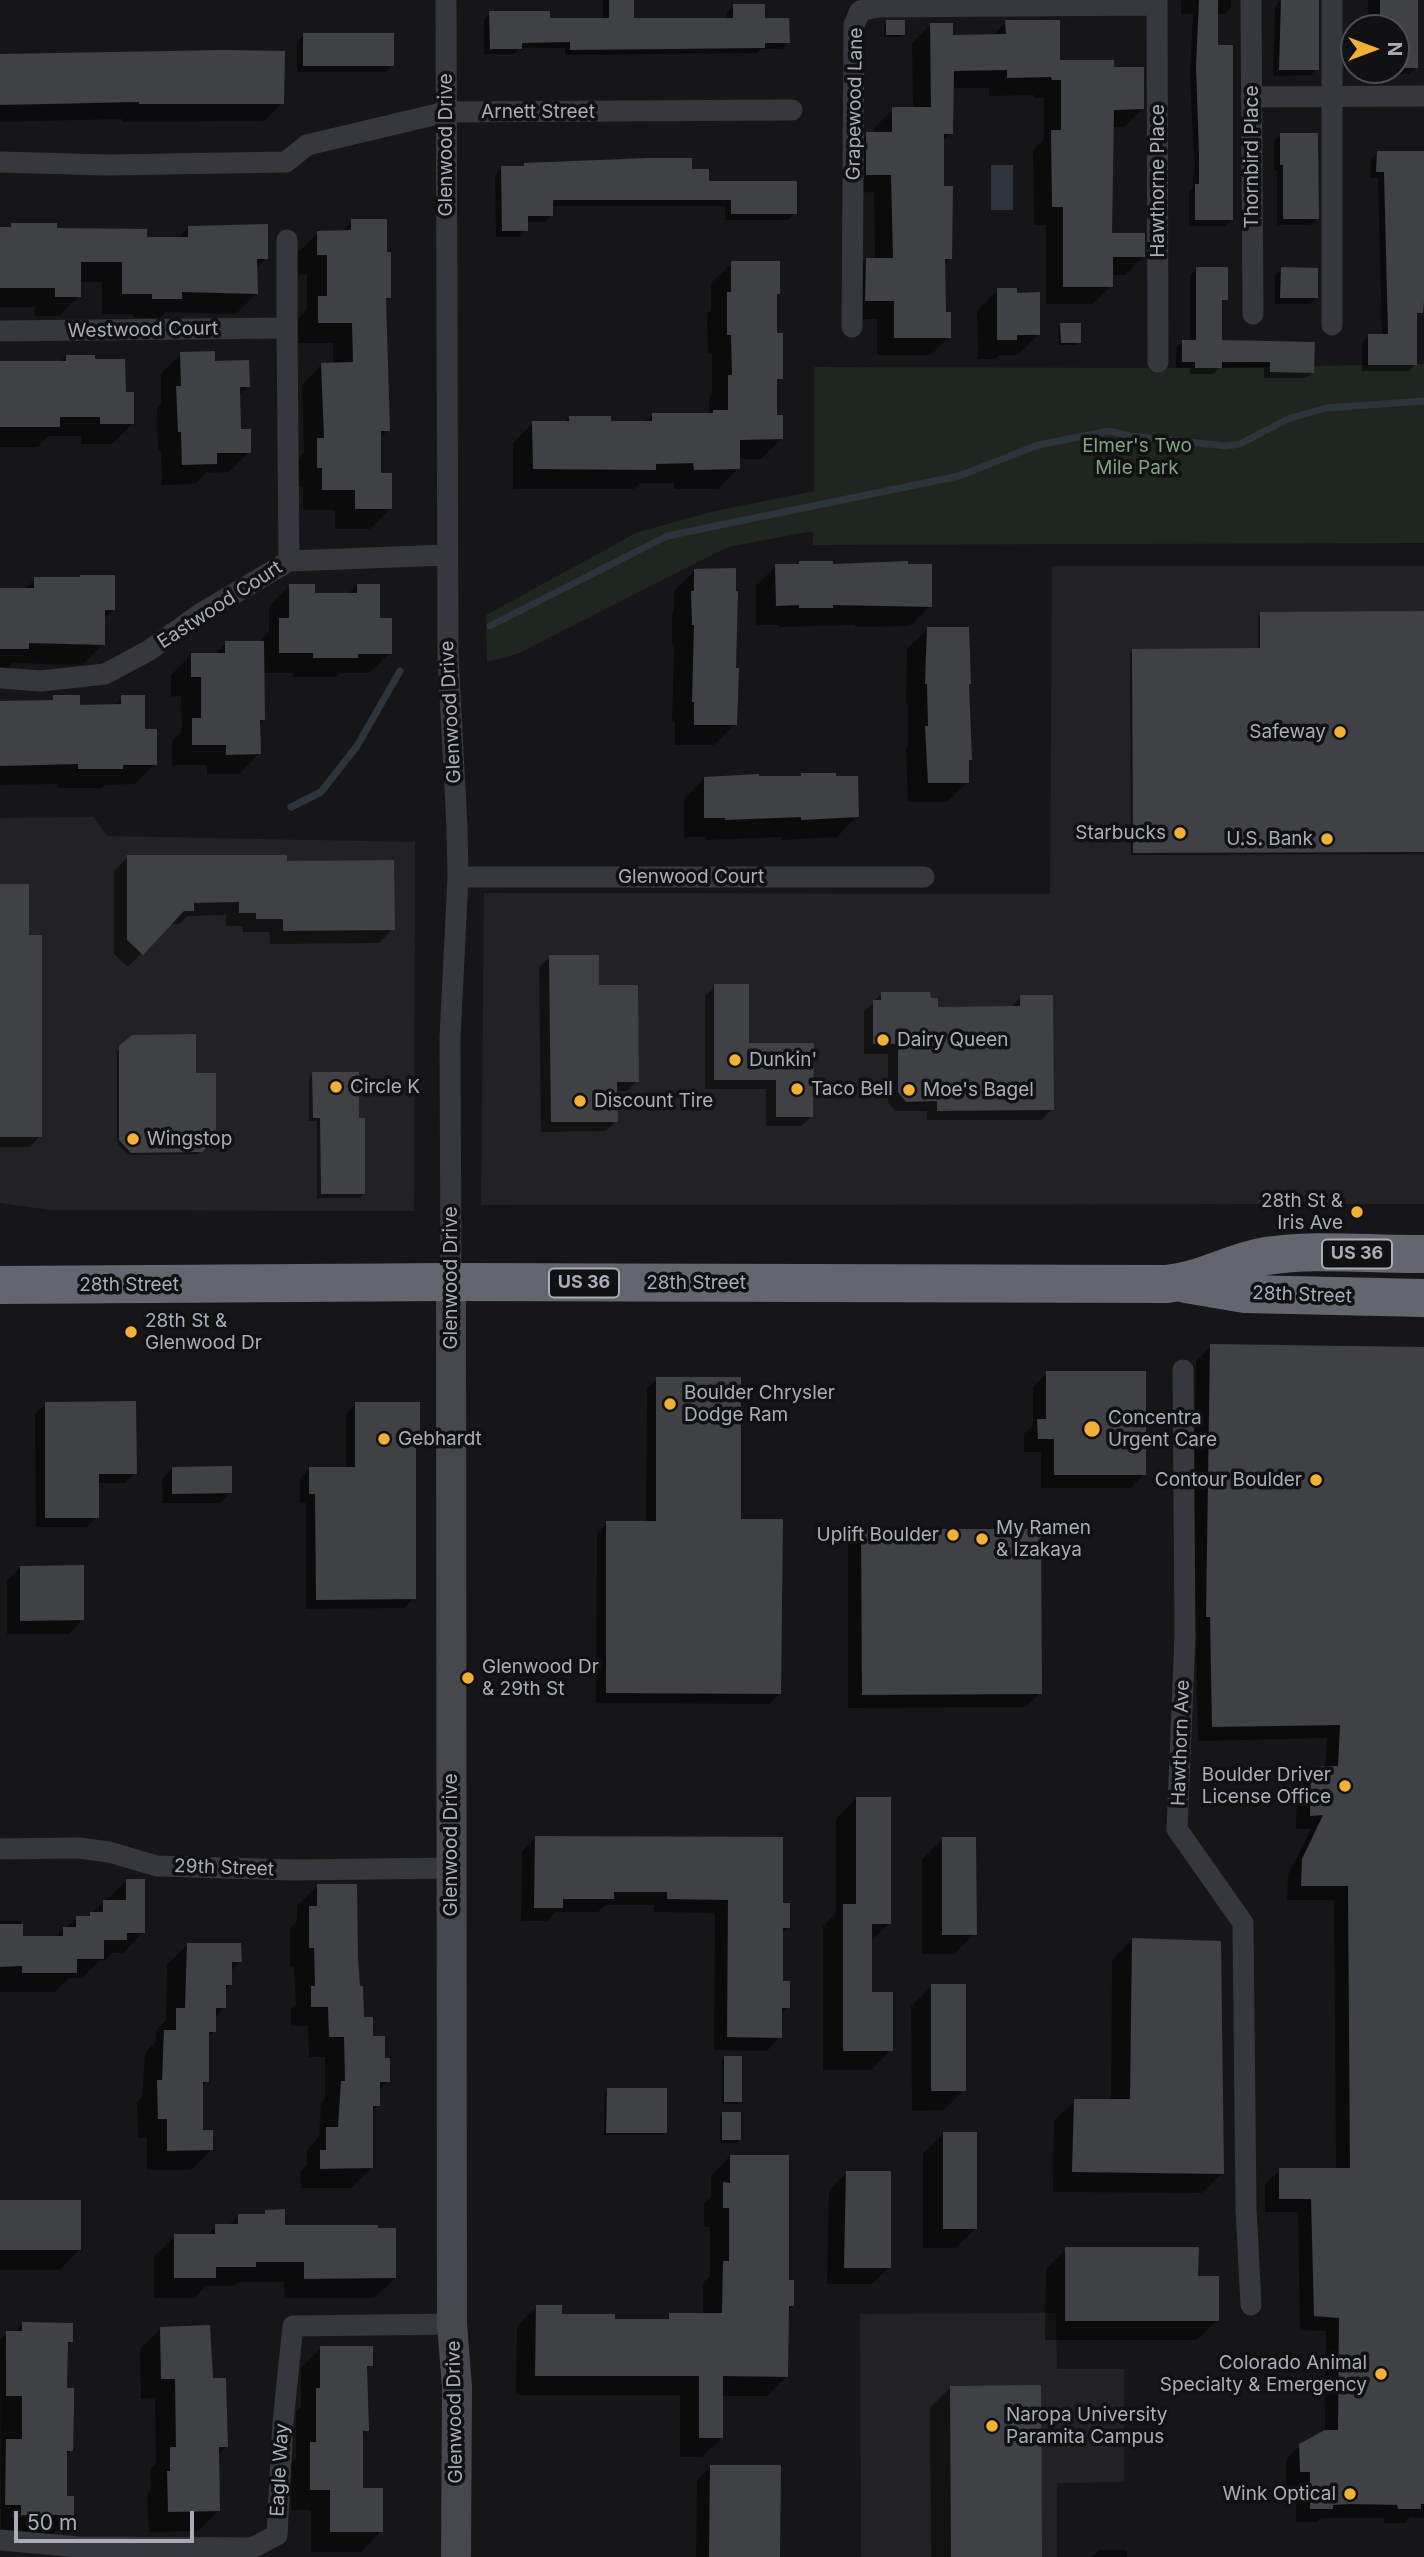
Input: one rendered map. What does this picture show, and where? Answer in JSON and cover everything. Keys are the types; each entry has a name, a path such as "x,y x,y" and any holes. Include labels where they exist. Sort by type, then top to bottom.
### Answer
{"highway":[{"name":"28th Street","path":"1181,1283 1267,1256 1290,1253 1424,1254"},
{"name":"28th Street","path":"0,1285 451,1282 1181,1283 1245,1294 1424,1298"}],"street":[{"name":"Glenwood Drive","path":"446,0 448,656 458,877 450,1038 452,2324 457,2386 456,2557"},
{"name":"Thornbird Place","path":"1251,0 1253,314"},
{"path":"1332,0 1332,324"},
{"name":"Grapewood Lane","path":"852,327 854,25 860,11 877,7 1157,2"},
{"name":"Hawthorne Place","path":"1157,2 1158,362"},
{"path":"1251,97 1424,96"},
{"name":"Arnett Street","path":"0,162 107,165 286,162 307,145 446,112 792,110"},
{"path":"287,240 289,561"},
{"name":"Westwood Court","path":"0,331 287,328"},
{"name":"Eastwood Court","path":"0,678 41,681 105,674 148,651 200,614 289,561 447,555"},
{"name":"Glenwood Court","path":"458,877 924,877"},
{"name":"Hawthorn Ave","path":"1183,1370 1185,1635 1177,1829 1243,1923 1246,2208 1251,2305"},
{"name":"29th Street","path":"0,1849 79,1848 109,1852 157,1866 293,1870 451,1868"},
{"name":"Eagle Way","path":"0,2540 78,2547 253,2548 276,2535 283,2422 293,2326 452,2324"}],"shaded area":[{"path":"991,165 1013,165 1013,210 991,210"},
{"path":"1052,566 1424,566 1424,1204 481,1205 484,893 1050,894"},
{"path":"93,817 108,836 415,842 414,1211 50,1210 0,1203 0,818"},
{"name":"Naropa University Paramita Campus","path":"1056,2313 1057,2369 1124,2369 1124,2482 1057,2483 1057,2557 861,2557 860,2314"}],"green space":[{"name":"Elmer's Two Mile Park","path":"1424,364 1424,543 813,545 813,532 808,532 728,547 517,654 487,662 486,615 638,532 715,511 814,491 814,367 1195,368"}],"building":[{"path":"609,0 634,0 634,18 733,18 733,4 765,4 765,18 789,18 790,43 765,43 765,48 570,50 570,42 522,43 522,49 490,49 489,11 550,11 550,18 609,18"},
{"path":"1199,0 1218,0 1218,45 1233,45 1233,220 1195,220 1195,184 1199,184 1196,66"},
{"path":"1281,0 1319,0 1319,70 1279,70"},
{"path":"1380,0 1418,0 1418,68 1410,68 1410,14 1380,14"},
{"path":"886,20 905,20 905,35 886,35"},
{"path":"1005,20 1060,20 1060,60 1114,60 1114,67 1144,67 1144,109 1114,110 1112,233 1145,233 1145,257 1113,257 1113,287 1063,287 1063,207 1052,207 1051,130 1061,130 1061,80 1052,80 1051,77 1007,78 1007,70 954,71 953,134 944,134 944,186 953,186 952,259 945,259 946,312 951,312 951,338 894,338 894,301 865,301 866,258 893,258 891,175 866,175 866,132 892,132 892,107 931,107 930,23 953,23 953,35 1006,34"},
{"path":"303,33 394,33 394,66 303,66"},
{"path":"285,51 284,104 139,102 0,105 0,54"},
{"path":"1280,133 1318,133 1319,219 1283,219"},
{"path":"1377,151 1424,151 1424,301 1423,313 1417,313 1417,365 1368,365 1368,334 1388,334 1384,172 1376,172"},
{"path":"692,158 692,169 709,169 709,181 797,181 797,214 731,214 731,200 553,200 553,216 528,216 528,231 502,231 501,166"},
{"path":"351,219 387,219 387,252 391,252 391,298 386,298 390,431 381,431 381,473 392,473 392,509 355,509 355,490 322,490 322,468 317,468 317,438 324,438 321,363 353,362 352,323 318,323 318,296 327,296 327,255 317,255 317,231 351,230"},
{"path":"11,223 57,223 57,228 147,229 147,237 188,237 188,226 268,224 268,259 257,259 258,294 182,292 182,299 152,299 152,294 122,294 122,262 81,262 81,297 55,297 55,288 0,288 0,227 11,227"},
{"path":"731,261 780,261 777,333 783,333 783,379 777,379 777,415 783,415 783,439 740,440 740,469 694,470 693,463 656,464 656,470 533,469 532,421 569,421 569,416 611,416 611,421 652,421 652,413 713,413 713,410 728,410 728,375 732,375 731,335 727,335 727,292 731,292"},
{"path":"1196,267 1228,267 1228,300 1222,300 1222,340 1315,342 1314,373 1270,372 1270,362 1222,362 1222,368 1195,368 1195,362 1182,362 1182,340 1196,340"},
{"path":"1281,267 1318,268 1318,298 1280,298"},
{"path":"997,288 1017,288 1017,293 1040,292 1040,335 1017,335 1017,340 997,340"},
{"path":"1060,323 1081,323 1081,343 1061,343"},
{"path":"215,351 215,361 249,360 250,387 240,387 241,429 251,429 251,453 217,453 217,464 182,465 176,386 181,386 180,352"},
{"path":"66,355 125,359 126,392 134,392 134,424 100,424 100,417 60,417 60,427 0,427 0,361 66,361"},
{"path":"799,561 833,561 833,564 908,561 908,564 932,564 932,607 776,606 775,564 799,564"},
{"path":"736,568 736,668 739,668 737,725 694,725 694,625 691,591 694,591 694,569"},
{"path":"115,575 115,610 105,610 105,645 29,643 29,649 0,649 0,588 34,588 34,577"},
{"path":"289,584 315,584 315,593 357,593 357,584 380,584 380,618 392,618 392,654 358,654 358,658 313,658 313,653 279,653 279,618 289,618"},
{"path":"1424,611 1424,852 1133,853 1132,649 1260,648 1260,612"},
{"path":"927,627 969,627 972,760 969,760 969,783 928,783 925,726 928,726 925,684"},
{"path":"225,641 264,641 265,720 260,720 261,754 226,755 226,745 192,745 192,718 201,718 201,677 191,677 191,653 225,653"},
{"path":"53,695 80,695 80,705 121,704 121,695 145,695 145,729 157,729 157,765 123,765 123,769 78,769 78,764 0,766 0,701 53,700"},
{"path":"801,773 858,776 859,817 801,820 801,817 725,820 704,818 704,777 759,774 801,776"},
{"path":"127,855 287,855 287,861 394,860 395,930 283,931 283,919 256,919 256,913 239,913 239,902 194,903 194,911 184,911 143,955 127,940"},
{"path":"0,884 29,884 29,935 42,935 42,1137 0,1137"},
{"path":"549,955 599,955 599,985 638,985 639,1082 617,1082 618,1122 551,1122"},
{"path":"714,984 749,984 749,1043 814,1043 813,1117 776,1117 776,1080 714,1080"},
{"path":"881,992 930,992 931,998 938,998 938,1007 1020,1006 1020,995 1053,995 1054,1110 937,1111 937,1101 906,1102 898,1092 898,1044 873,1044 873,1000 881,1000"},
{"path":"196,1034 196,1073 216,1073 216,1139 202,1152 131,1153 119,1140 119,1046 132,1035"},
{"path":"312,1072 359,1072 359,1118 365,1118 365,1194 321,1194 320,1118 313,1118"},
{"path":"1210,1344 1424,1347 1424,2504 1421,2504 1421,2509 1398,2509 1397,2505 1350,2504 1333,2505 1333,2509 1310,2509 1310,2472 1300,2472 1299,2444 1325,2430 1338,2430 1339,2318 1314,2316 1311,2199 1279,2199 1279,2168 1350,2168 1348,1886 1301,1886 1302,1859 1323,1815 1310,1816 1311,1767 1338,1766 1340,1725 1212,1727 1210,1617 1206,1617"},
{"name":"Concentra Urgent Care","path":"1046,1371 1146,1371 1146,1475 1054,1475 1054,1439 1038,1439 1037,1419 1046,1419"},
{"path":"656,1377 741,1377 741,1519 783,1519 781,1694 606,1693 606,1521 656,1521"},
{"path":"136,1401 137,1474 99,1474 99,1518 45,1518 45,1402"},
{"path":"355,1402 420,1402 420,1438 416,1438 416,1599 316,1600 315,1494 309,1494 309,1467 355,1467"},
{"path":"232,1466 232,1493 172,1494 172,1467"},
{"path":"861,1529 1041,1529 1042,1694 862,1695"},
{"path":"84,1565 84,1620 20,1621 20,1566"},
{"path":"856,1797 891,1797 891,1924 872,1924 872,1992 893,1992 893,2051 843,2051 843,1904 856,1904"},
{"path":"535,1836 783,1837 783,1903 790,1903 790,1928 783,1928 783,1981 790,1981 790,2008 782,2008 782,2038 727,2037 728,1900 667,1899 667,1892 614,1892 614,1899 563,1899 563,1908 534,1908"},
{"path":"942,1837 976,1837 977,1935 942,1935"},
{"path":"126,1879 145,1879 145,1933 127,1933 127,1940 104,1940 104,1959 77,1959 77,1973 22,1973 22,1966 0,1967 0,1924 23,1924 23,1936 63,1936 63,1927 76,1927 76,1916 103,1912 103,1900 126,1900"},
{"path":"317,1884 357,1884 358,1959 360,1986 363,1986 364,2017 373,2017 373,2036 385,2036 385,2058 390,2058 390,2082 380,2082 380,2106 373,2106 373,2168 320,2169 320,2150 326,2150 326,2127 338,2127 341,2081 345,2081 344,2037 329,2037 328,2007 311,2007 311,1986 315,1986 314,1948 309,1948 309,1906 317,1906"},
{"path":"1132,1938 1221,1941 1224,2174 1072,2172 1074,2099 1130,2099"},
{"path":"187,1943 241,1943 242,1962 232,1962 232,1985 226,1985 226,2008 216,2008 216,2032 209,2032 209,2082 203,2082 203,2130 213,2130 213,2150 167,2151 167,2119 158,2119 157,2080 162,2080 164,2030 176,2030 176,2008 185,2008"},
{"path":"931,1984 966,1984 966,2091 931,2091"},
{"path":"724,2056 742,2056 742,2102 724,2102"},
{"path":"607,2088 667,2088 667,2133 606,2133"},
{"path":"722,2112 741,2112 741,2140 722,2140"},
{"path":"943,2132 977,2132 977,2229 943,2229"},
{"path":"730,2155 789,2155 789,2280 794,2280 794,2306 789,2306 788,2377 723,2376 723,2438 699,2438 699,2376 535,2376 536,2305 562,2305 562,2314 615,2314 615,2319 669,2319 669,2313 722,2313 723,2261 729,2261 729,2208 723,2208 723,2182 730,2183"},
{"path":"846,2171 891,2171 891,2268 844,2268"},
{"path":"0,2200 81,2200 81,2250 0,2250"},
{"path":"285,2209 285,2225 378,2225 378,2228 396,2228 396,2278 304,2279 304,2262 256,2262 256,2267 216,2267 216,2278 174,2278 174,2234 215,2234 215,2224 238,2224 238,2214 265,2214 265,2210"},
{"path":"1065,2247 1199,2247 1198,2276 1219,2276 1219,2321 1065,2321"},
{"path":"22,2322 73,2323 73,2342 68,2342 67,2388 74,2388 73,2451 67,2451 67,2496 74,2496 74,2515 21,2515 21,2505 5,2505 6,2439 22,2439 22,2396 6,2396 6,2331 22,2331"},
{"path":"210,2325 213,2378 226,2378 228,2447 219,2447 220,2511 168,2512 167,2471 170,2471 170,2447 176,2447 175,2379 161,2379 160,2327"},
{"path":"320,2346 373,2346 373,2366 367,2366 369,2431 363,2431 363,2488 383,2488 383,2532 330,2532 330,2490 310,2490 310,2442 316,2442 316,2388 320,2388"},
{"path":"1041,2385 1042,2557 951,2557 950,2386"},
{"path":"710,2465 781,2465 780,2557 709,2557"}],"waterway":[{"path":"490,626 667,536 959,476 1038,445 1109,431 1130,436 1226,446 1240,444 1288,419 1326,408 1424,401"},
{"path":"291,807 321,792 357,746 400,671"}],"place":[{"name":"Safeway","path":"1340,732"},
{"name":"Starbucks","path":"1180,833"},
{"name":"U.S. Bank","path":"1327,839"},
{"name":"Dairy Queen","path":"883,1040"},
{"name":"Dunkin'","path":"735,1060"},
{"name":"Circle K","path":"336,1087"},
{"name":"Taco Bell","path":"797,1089"},
{"name":"Moe's Bagel","path":"909,1090"},
{"name":"Discount Tire","path":"580,1101"},
{"name":"Wingstop","path":"133,1139"},
{"name":"28th St & Iris Ave","path":"1357,1212"},
{"name":"28th St & Glenwood Dr","path":"131,1332"},
{"name":"Boulder Chrysler Dodge Ram","path":"670,1404"},
{"name":"Concentra Urgent Care","path":"1092,1429"},
{"name":"Gebhardt","path":"384,1439"},
{"name":"Contour Boulder","path":"1316,1480"},
{"name":"Uplift Boulder","path":"953,1535"},
{"name":"My Ramen & Izakaya","path":"982,1539"},
{"name":"Glenwood Dr & 29th St","path":"468,1678"},
{"name":"Boulder Driver License Office","path":"1345,1786"},
{"name":"Colorado Animal Specialty & Emergency","path":"1381,2374"},
{"name":"Naropa University Paramita Campus","path":"992,2426"},
{"name":"Wink Optical","path":"1350,2494"}]}
